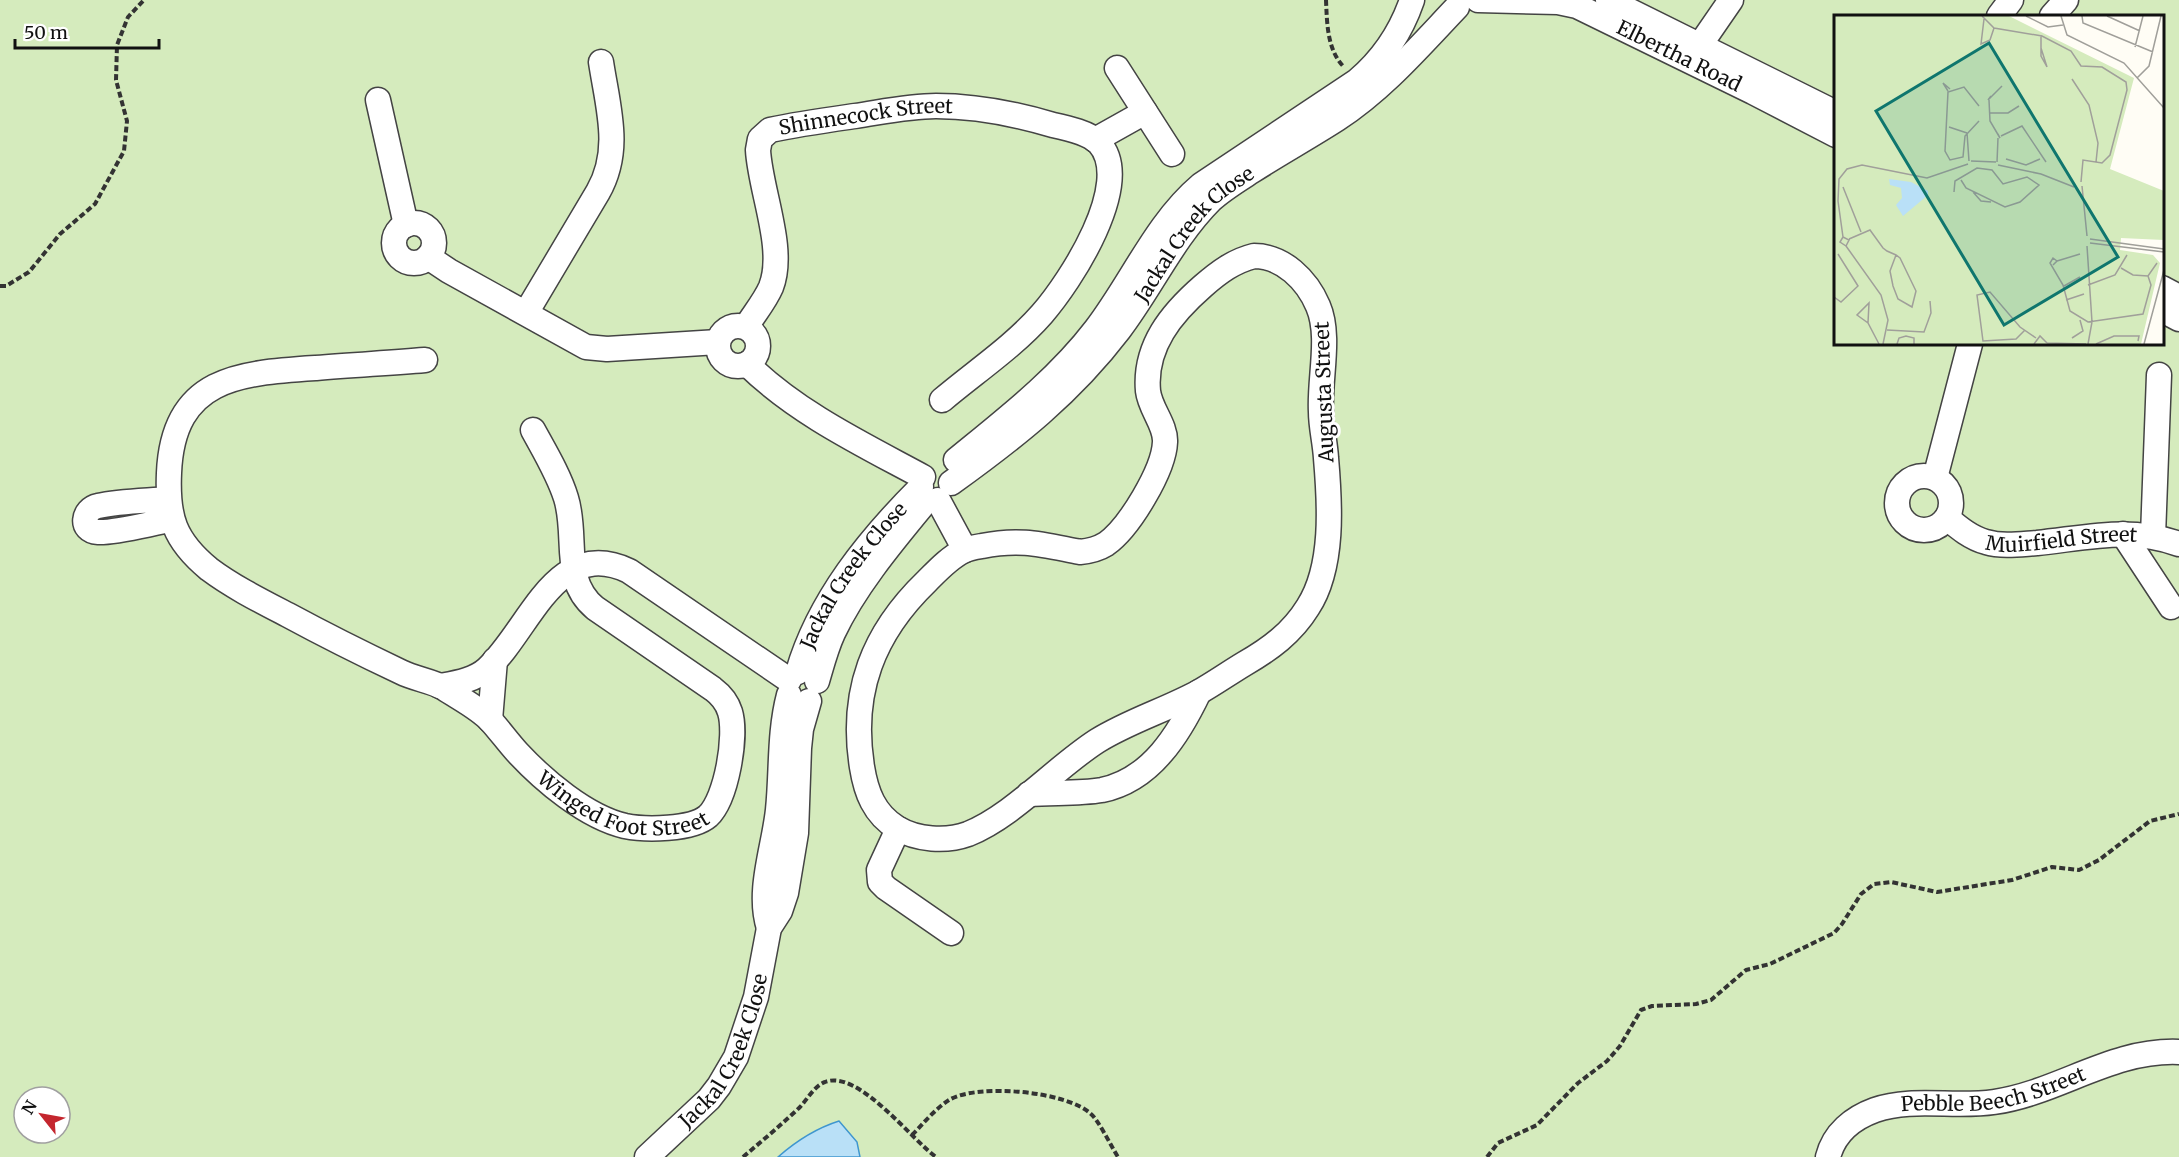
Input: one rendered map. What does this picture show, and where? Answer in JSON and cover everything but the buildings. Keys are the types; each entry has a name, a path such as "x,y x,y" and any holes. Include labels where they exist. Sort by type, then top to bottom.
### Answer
{"street":[{"name":"Jackal Creek Close","path":"649,1155 709,1099 728,1073 736,1057 756,998 769,928 780,911 786,893 796,833 801,686 826,650 849,606 934,486 1040,391 1080,347 1118,298 1186,197 1201,184 1313,108 1357,81 1380,60 1402,24 1412,0"},
{"name":"Elbertha Road","path":"1608,0 1834,112"},
{"path":"1700,45 1731,0"},
{"path":"2000,15 2011,0"},
{"path":"2053,15 2066,0"},
{"name":"Jackal Creek Close","path":"934,486 1015,436 1063,395 1119,329 1186,229 1214,198 1235,182 1362,102 1392,76 1462,2"},
{"name":"Elbertha Road","path":"1462,2 1558,2 1577,6 1834,134"},
{"path":"526,313 598,192 608,171 612,156 612,140 601,62"},
{"path":"1117,68 1172,154"},
{"path":"378,100 406,225 422,225 429,230 434,245 428,257 580,346 591,349 718,342"},
{"name":"Shinnecock Street","path":"746,327 766,297 773,278 773,241 758,150 760,139 770,130 911,107 952,107 1006,114 1047,123 1095,140"},
{"path":"942,400 1008,346 1042,314 1074,270 1086,248 1109,192 1109,163 1106,154 1095,140 1145,112"},
{"name":"Augusta Street","path":"1254,256 1265,256 1279,261 1289,267 1300,279 1317,303 1322,317 1320,410 1328,483 1325,561 1320,586 1298,624 1283,639 1198,692 1100,740 992,821 957,837 926,838 898,829 882,817 872,804 864,784 858,737 861,693 874,653 901,612 928,580 951,559 965,550 1009,542 1026,542 1080,552 1107,543 1117,535 1157,472 1164,453 1165,434 1153,410 1148,388 1153,352 1170,318 1185,301 1230,265 1254,256"},
{"path":"2164,289 2179,297"},
{"path":"2164,311 2179,319"},
{"path":"746,327 754,332 758,340 758,350 747,364 735,366 724,360 718,349 718,342 720,336 729,328 746,327"},
{"path":"1935,478 1970,345"},
{"name":"Winged Foot Street","path":"424,360 271,371 220,382 200,396 179,426 172,444 170,509 190,550 208,568 274,608 393,668 440,686 490,720 518,753 550,783 608,821 639,828 684,826 700,821 708,816 717,804 723,789 731,749 732,721 727,704 720,694 589,603 579,590 574,570 571,522 566,497 533,430"},
{"path":"747,364 774,388 807,412 934,486 965,550"},
{"path":"2153,536 2159,375"},
{"path":"1926,475 1935,478 1943,483 1952,500 1947,518 1940,526 1930,530 1920,531 1910,527 1902,520 1898,511 1897,500 1900,490 1906,482 1916,477 1926,475"},
{"name":"Muirfield Street","path":"1947,518 1970,535 1993,543 2017,544 2123,534 2153,536 2179,544"},
{"path":"2123,534 2171,607"},
{"path":"440,686 480,674 495,660 551,586 568,571 599,563 618,565 629,571 801,686"},
{"path":"490,720 495,660"},
{"name":"Augusta Street","path":"1029,794 1103,789 1118,785 1144,771 1158,758 1173,738 1198,692"},
{"path":"898,829 879,870 880,882 951,933"},
{"name":"Pebble Beech Street","path":"1828,1157 1836,1138 1844,1128 1876,1109 1917,1104 1974,1104 2006,1100 2035,1092 2127,1057 2156,1052 2179,1052"}],"path":[{"path":"0,286 6,286 28,272 60,234 95,204 124,151 127,122 116,80 117,45 128,17 144,0"},
{"path":"1326,0 1330,44 1337,60 1357,81"},
{"path":"1487,1157 1498,1143 1537,1125 1578,1083 1607,1061 1620,1046 1641,1010 1652,1006 1696,1004 1711,1000 1746,970 1770,964 1834,933 1861,894 1874,884 1891,882 1937,892 2012,880 2052,867 2079,870 2099,860 2150,821 2179,814"},
{"path":"743,1157 790,1117 825,1082 836,1081 859,1089 936,1157"},
{"path":"912,1135 948,1100 964,1094 986,1091 1023,1092 1055,1098 1080,1107 1092,1115 1118,1157"}],"green space":[{"path":"0,0 2179,0 2179,1157 0,1157"}],"water":[{"path":"839,1121 857,1142 860,1157 778,1157 807,1136"}]}
